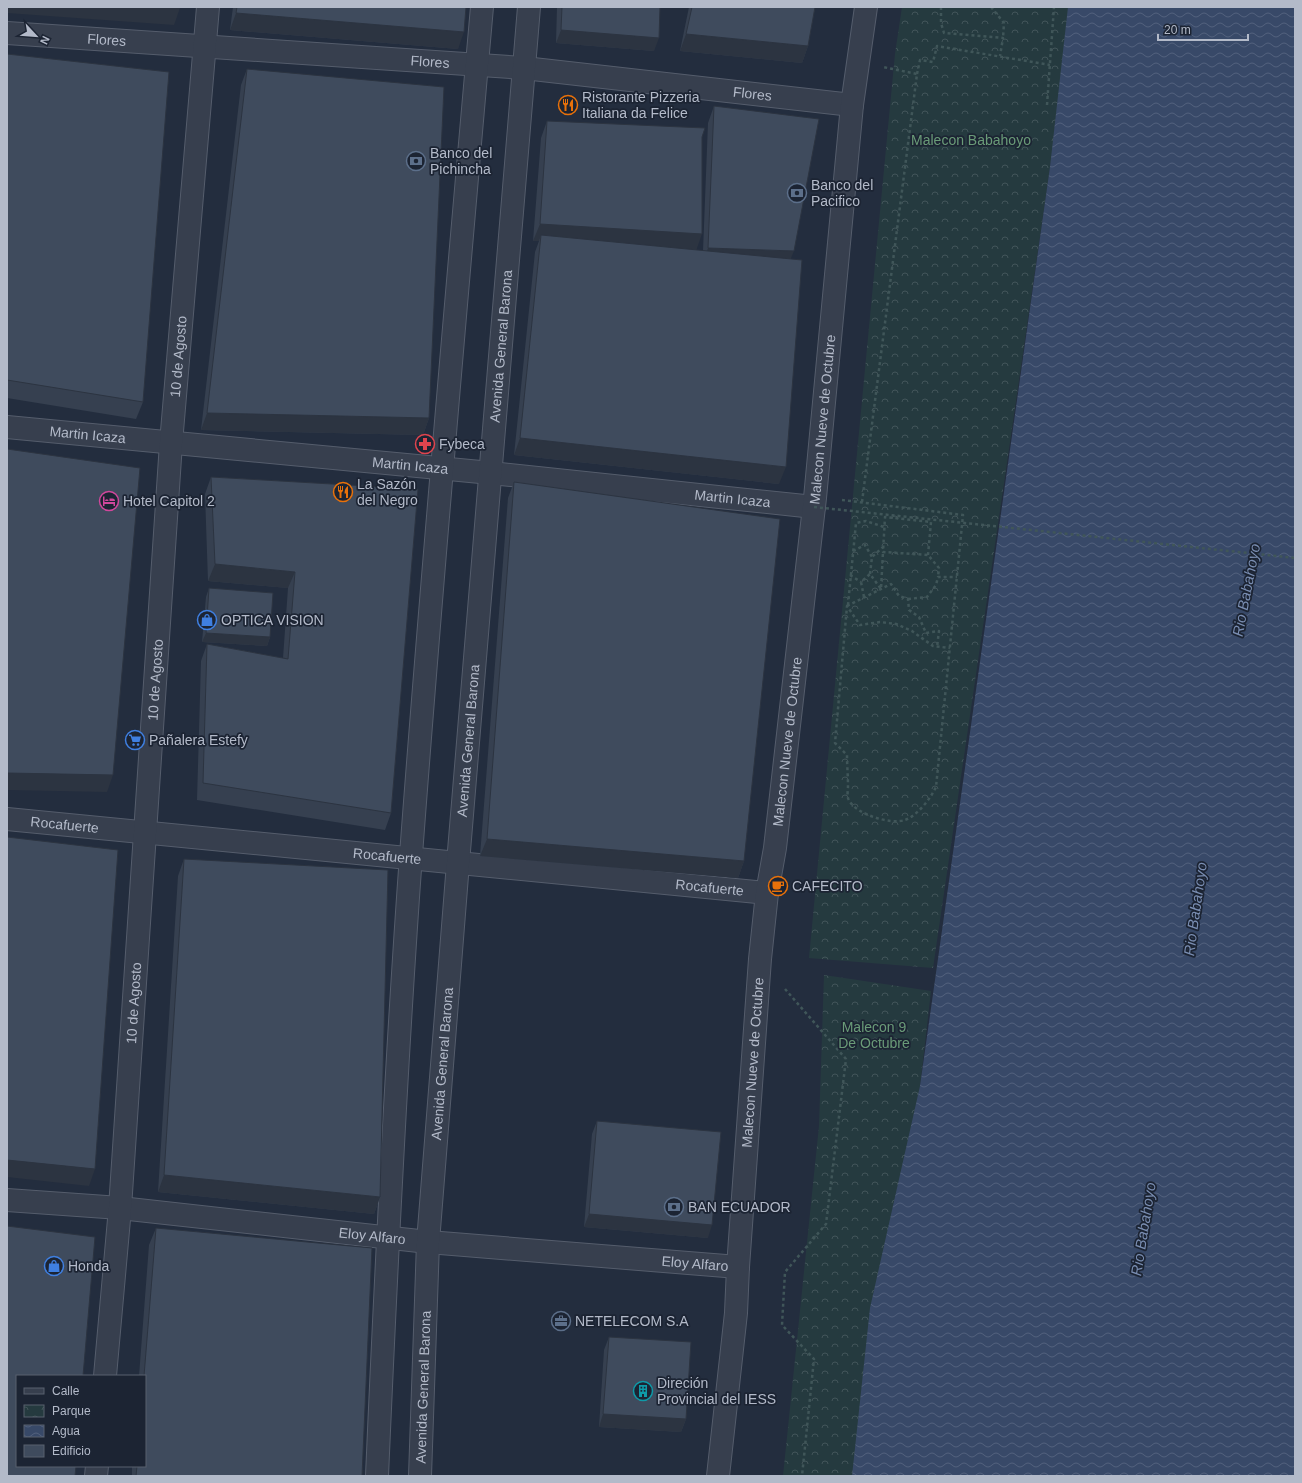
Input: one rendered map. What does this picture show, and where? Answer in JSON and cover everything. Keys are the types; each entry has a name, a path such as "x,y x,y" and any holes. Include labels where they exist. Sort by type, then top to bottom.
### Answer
{"street":[{"name":"10 de Agosto","path":"105,1375 120,1208 171,443 208,7"},
{"path":"377,1476 388,1238 411,859 442,468 482,7"},
{"name":"Avenida General Barona","path":"420,1476 428,1242 529,7"},
{"name":"Malecon Nueve de Octubre","path":"718,1476 736,1313 760,959 767,893 775,848 815,502 852,105 866,7"},
{"name":"Flores","path":"7,33 524,68 852,105"},
{"name":"Martin Icaza","path":"7,427 815,502"},
{"name":"Rocafuerte","path":"7,819 767,893"},
{"name":"Eloy Alfaro","path":"7,1200 120,1208 428,1242 738,1267"}],"path":[{"path":"941,7 941,23 944,33 1003,38"},
{"path":"990,7 1004,23 1000,56"},
{"path":"1047,105 1054,7"},
{"path":"862,502 920,60 933,62 937,46 1050,65"},
{"path":"858,63 917,74"},
{"path":"815,502 862,502 963,515 936,787 925,804 906,820 893,822 878,819 866,814 855,808 848,799 847,755 835,743 856,522 866,521 884,528"},
{"path":"815,502 1295,558"},
{"path":"848,606 891,584 899,596 908,599 927,597 936,585 939,568 928,555 931,522 885,517 881,589"},
{"path":"853,551 865,545 872,557 870,574 861,582"},
{"path":"872,557 884,547"},
{"path":"883,552 928,555"},
{"path":"870,574 881,589"},
{"path":"850,575 861,582 864,597"},
{"path":"938,577 957,577"},
{"path":"908,599 909,610 919,617 926,633 939,631 937,647"},
{"path":"848,606 860,625 880,622 896,624 912,631 933,646 950,648"},
{"path":"760,959 846,1059 826,1224 785,1272 782,1325 814,1359 802,1476"}],"green space":[{"name":"Malecon Babahoyo","path":"902,7 1070,7 1065,66 933,968 809,958 895,54"},
{"name":"Malecon 9 De Octubre","path":"824,975 931,991 875,1476 783,1476 819,1126"}],"water":[{"name":"Rio Babahoyo","path":"1068,7 1295,7 1295,1476 852,1476 870,1308 920,1086 1050,167"}],"building":[{"path":"237,7 466,7 464,32 236,13"},
{"path":"562,7 660,7 659,38 561,30"},
{"path":"692,7 815,7 808,46 686,34"},
{"path":"7,54 169,72 143,402 7,380"},
{"path":"247,69 444,87 429,418 207,413"},
{"path":"714,106 819,119 794,251 708,248"},
{"path":"547,121 705,128 702,137 702,234 540,224"},
{"path":"541,235 802,260 786,467 520,438"},
{"path":"7,449 140,468 113,775 7,773"},
{"path":"211,477 418,489 391,813 203,783 207,644 288,659 295,572 215,564"},
{"path":"514,482 780,519 744,861 487,839"},
{"path":"209,588 273,593 270,637 206,633"},
{"path":"7,837 118,850 95,1169 7,1160"},
{"path":"184,859 388,870 380,1197 164,1175"},
{"path":"597,1121 721,1132 712,1225 589,1214"},
{"path":"7,1226 95,1237 83,1375 16,1375 16,1467 76,1467 75,1476 7,1476"},
{"path":"156,1228 372,1248 362,1476 136,1476 137,1467 146,1467 146,1375 144,1375"},
{"name":"Direción Provincial del IESS","path":"609,1337 691,1342 686,1419 603,1414"}],"place":[{"name":"Ristorante Pizzeria Italiana da Felice","path":"568,105"},
{"name":"Banco del Pichincha","path":"416,161"},
{"name":"Banco del Pacifico","path":"797,193"},
{"name":"Fybeca","path":"425,444"},
{"name":"La Sazón del Negro","path":"343,492"},
{"name":"Hotel Capitol 2","path":"109,501"},
{"name":"OPTICA VISION","path":"207,620"},
{"name":"Pañalera Estefy","path":"135,740"},
{"name":"CAFECITO","path":"778,886"},
{"name":"BAN ECUADOR","path":"674,1207"},
{"name":"Honda","path":"54,1266"},
{"name":"NETELECOM S.A","path":"561,1321"},
{"name":"Direción Provincial del IESS","path":"643,1391"}]}
